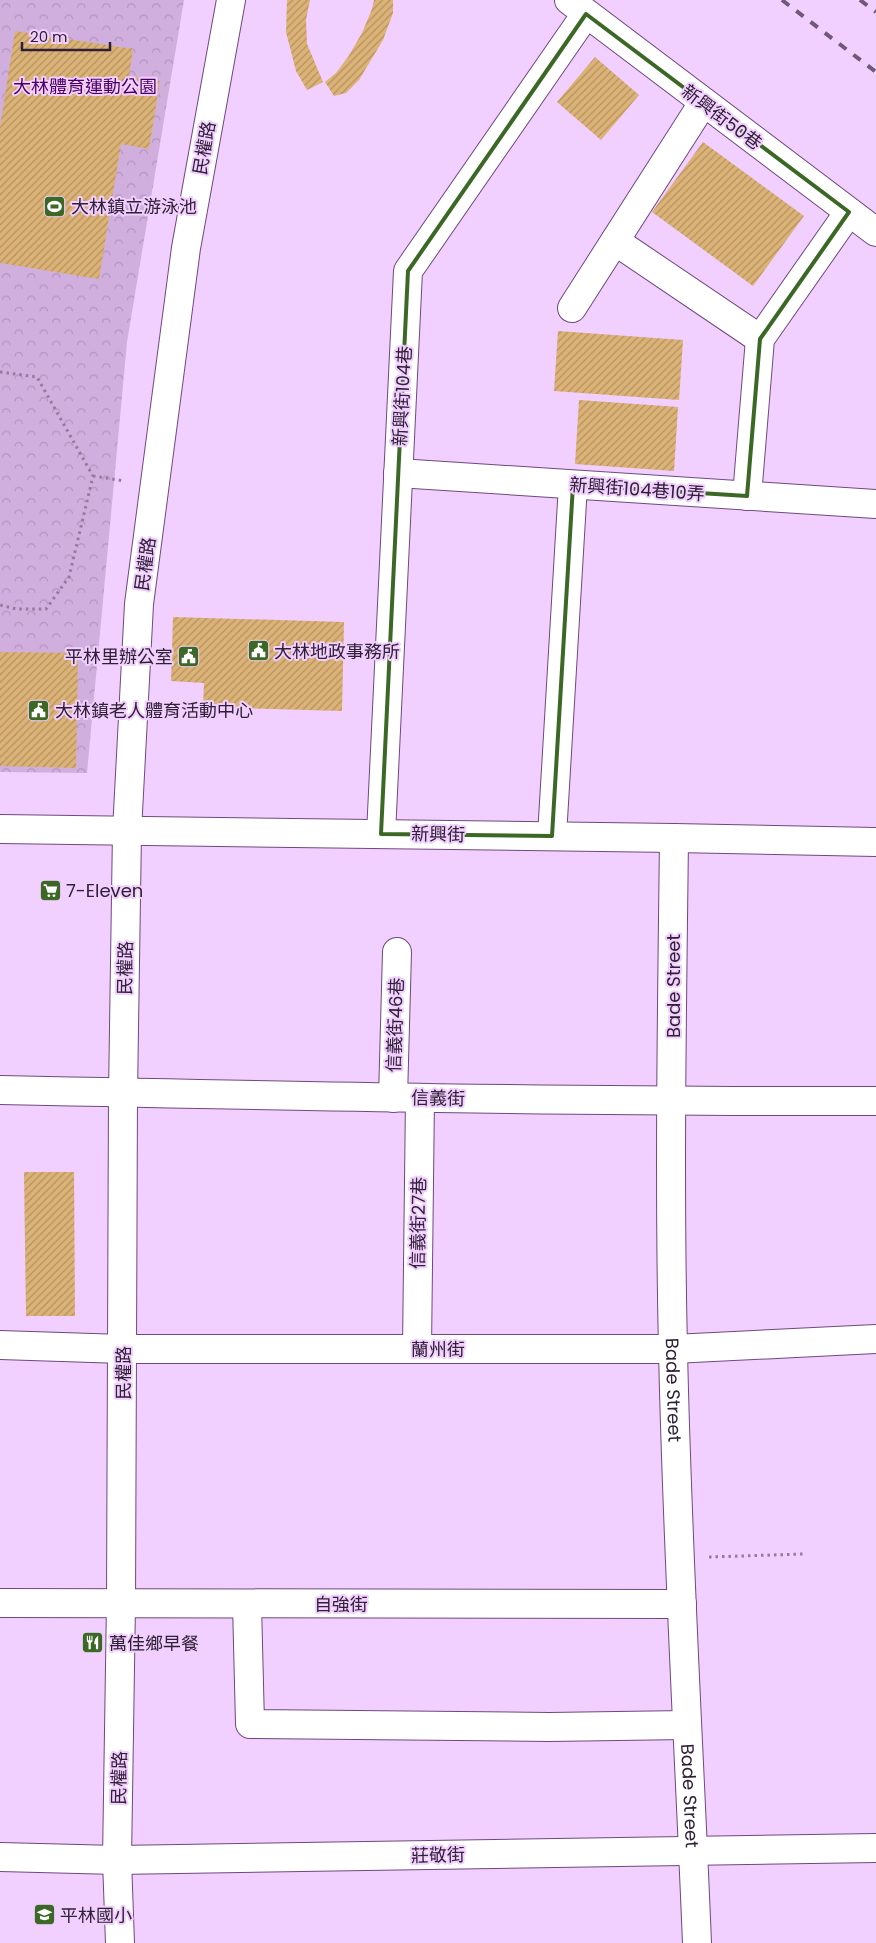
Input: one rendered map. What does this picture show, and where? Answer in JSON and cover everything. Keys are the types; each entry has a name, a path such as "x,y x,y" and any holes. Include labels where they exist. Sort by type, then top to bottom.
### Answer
{"street":[{"name":"民權路","path":"120,1943 118,1860 123,1349 123,1094 127,831 139,604 186,248 231,0"},
{"name":"新興街50巷","path":"577,7 876,232"},
{"name":"新興街104巷","path":"381,834 408,271 577,7"},
{"path":"572,308 703,103"},
{"path":"748,496 760,339 849,212"},
{"path":"615,241 760,339"},
{"name":"新興街104巷10弄","path":"398,473 876,504"},
{"path":"552,836 573,485"},
{"name":"新興街","path":"0,829 876,842"},
{"name":"Bade Street","path":"674,838 673,1349 686,1724 697,1943"},
{"name":"信義街46巷","path":"393,1098 397,952"},
{"name":"信義街","path":"0,1090 123,1094 672,1102 876,1101"},
{"name":"信義街27巷","path":"417,1349 420,1098"},
{"name":"蘭州街","path":"0,1345 123,1349 673,1349 876,1339"},
{"name":"自強街","path":"0,1603 682,1604"},
{"path":"247,1604 250,1724 549,1728 686,1724"},
{"name":"莊敬街","path":"0,1857 118,1860 876,1848"}],"path":[{"path":"0,372 37,376 93,476 69,577 46,609 16,609 0,605"},
{"path":"93,476 125,481"},
{"path":"681,1558 803,1554"}],"highlighted area":[{"path":"586,14 849,212 760,339 747,496 573,485 552,836 381,834 408,271"}],"green space":[{"name":"大林體育運動公園","path":"0,0 184,0 127,342 87,773 0,772"}],"building":[{"path":"287,0 310,0 306,20 307,44 323,82 307,90 296,71 286,32"},
{"path":"374,0 393,0 393,13 383,40 359,80 346,93 334,96 325,82 336,73 348,57 362,33"},
{"name":"大林鎮立游泳池","path":"15,31 133,49 129,76 160,81 149,149 121,144 99,279 0,263 0,127"},
{"path":"595,57 639,95 601,140 557,102"},
{"path":"703,142 804,216 753,286 652,212"},
{"path":"558,331 683,340 679,400 554,391"},
{"path":"579,400 678,407 674,471 575,464"},
{"name":"大林地政事務所","path":"173,617 344,622 342,711 203,707 204,683 171,681"},
{"name":"大林鎮老人體育活動中心","path":"0,652 78,653 76,768 0,766"},
{"path":"24,1172 74,1172 75,1316 26,1316"}],"railway":[{"path":"782,0 876,72"},
{"path":"860,0 876,12"}],"place":[{"name":"大林鎮立游泳池","path":"55,206"},
{"name":"大林地政事務所","path":"258,651"},
{"name":"平林里辦公室","path":"189,656"},
{"name":"大林鎮老人體育活動中心","path":"39,710"},
{"name":"7-Eleven","path":"50,890"},
{"name":"萬佳鄉早餐","path":"93,1643"},
{"name":"平林國小","path":"44,1915"}]}
